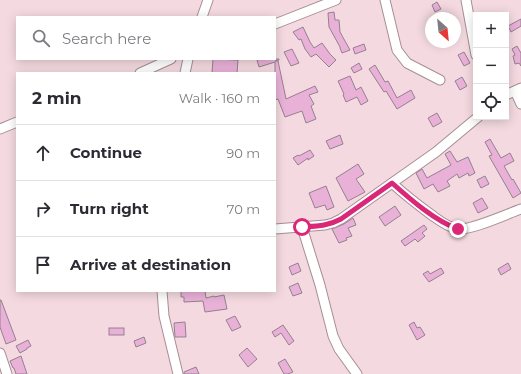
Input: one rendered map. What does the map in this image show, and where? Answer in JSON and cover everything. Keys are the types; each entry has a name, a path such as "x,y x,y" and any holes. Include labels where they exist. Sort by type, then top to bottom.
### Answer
{"street":[{"path":"202,16 208,0"},
{"path":"276,24 336,0"},
{"path":"385,0 397,50 407,63 440,80"},
{"path":"466,0 475,48"},
{"path":"142,72 169,60"},
{"path":"185,72 188,60"},
{"path":"518,90 521,104"},
{"path":"276,229 325,225 341,219 436,152 474,120"},
{"path":"0,128 16,122"},
{"path":"392,183 410,199 441,221 458,229 467,228 486,222 521,209"},
{"path":"302,227 320,285 333,336 338,349 358,374"},
{"path":"162,292 164,316 178,374"},
{"path":"0,352 7,374"}],"building":[{"path":"437,2 441,9 435,12 432,5"},
{"path":"334,12 335,20 339,20 340,32 350,50 342,53 329,27 328,13"},
{"path":"521,19 521,26 511,32 509,25"},
{"path":"303,27 314,48 322,43 336,60 329,67 316,54 311,57 305,49 301,39 299,40 293,32"},
{"path":"364,44 366,50 355,54 353,48"},
{"path":"517,46 521,53 521,66 519,63 515,64 513,56 515,55 512,49"},
{"path":"292,49 299,63 291,66 284,52"},
{"path":"464,52 470,63 464,66 458,55"},
{"path":"279,59 275,61 278,61 286,99 315,86 318,92 309,95 314,104 311,106 316,119 306,123 302,111 285,117 278,99 276,100 275,62 259,67 257,60"},
{"path":"213,60 238,60 237,72 212,72"},
{"path":"359,63 362,69 354,73 351,68"},
{"path":"375,65 385,82 388,81 397,98 411,90 415,98 397,109 386,91 384,92 369,69"},
{"path":"350,76 356,90 361,87 368,101 361,105 357,97 346,102 343,95 344,94 338,81"},
{"path":"462,77 467,86 460,90 455,81"},
{"path":"437,113 442,122 433,127 428,118"},
{"path":"340,135 343,144 330,149 326,141"},
{"path":"490,139 501,158 510,153 514,161 504,166 521,193 513,198 489,156 492,155 485,142"},
{"path":"310,150 314,156 298,165 293,158"},
{"path":"450,151 457,162 468,157 475,173 469,176 468,173 459,178 457,174 447,181 450,186 438,192 433,184 424,189 416,173 422,169 427,178 451,165 445,154"},
{"path":"358,164 364,174 356,179 365,192 348,201 336,178"},
{"path":"485,176 489,184 481,188 477,180"},
{"path":"326,186 334,207 327,210 325,205 315,208 309,193"},
{"path":"482,198 488,208 478,213 473,203"},
{"path":"395,206 401,215 385,226 379,217"},
{"path":"353,218 356,225 348,228 352,236 339,243 332,229"},
{"path":"424,225 427,229 422,233 425,236 418,242 415,239 405,246 401,241"},
{"path":"298,263 301,271 292,275 289,267"},
{"path":"508,263 511,269 501,275 498,269"},
{"path":"441,268 444,273 429,282 423,274 428,271 430,274"},
{"path":"298,283 302,293 293,296 289,287"},
{"path":"181,292 205,292 206,298 224,295 227,309 205,312 203,301 184,302 184,297 181,297"},
{"path":"0,300 16,340 6,344 0,327"},
{"path":"235,316 241,327 232,331 226,320"},
{"path":"185,322 186,337 175,337 174,323"},
{"path":"414,322 417,328 420,327 425,335 417,340 409,325"},
{"path":"283,325 294,341 289,345 281,333 275,337 272,332"},
{"path":"109,328 124,328 124,335 109,335"},
{"path":"144,337 146,343 136,347 134,341"},
{"path":"28,340 31,346 20,353 16,346"},
{"path":"247,348 257,359 248,367 239,355"},
{"path":"21,356 27,374 16,374 10,361"},
{"path":"285,359 293,372 288,374 284,374 278,363"},
{"path":"196,367 199,374 184,374 184,372"}],"route":[{"path":"302,227 333,223 392,183 410,199 447,225 458,229"}]}
